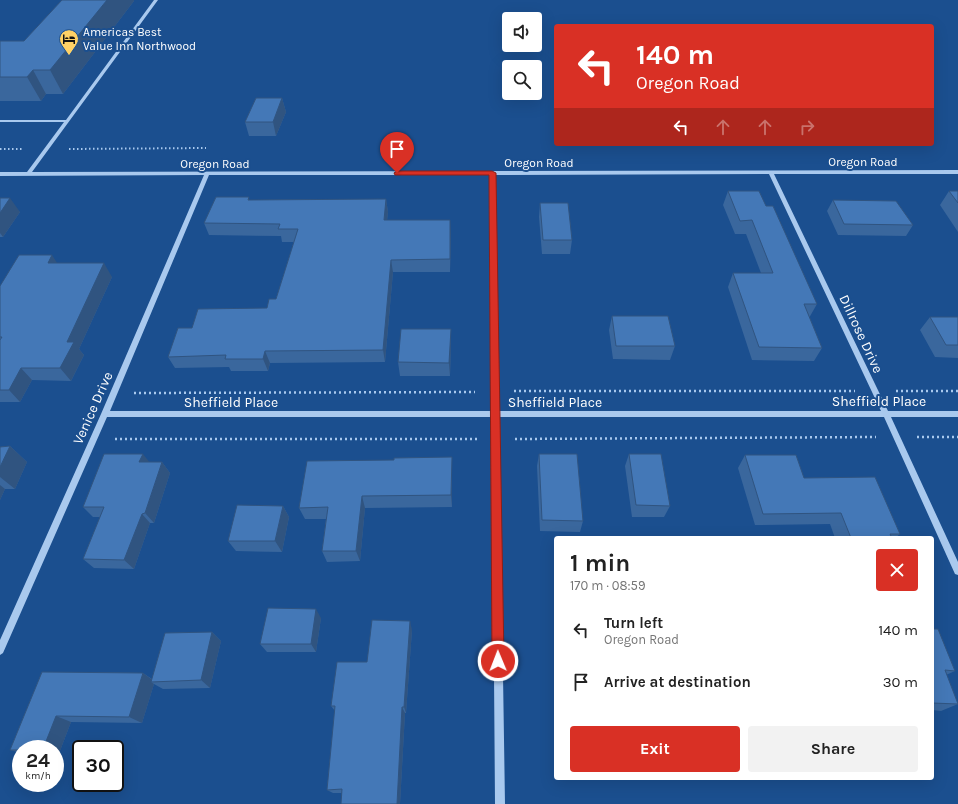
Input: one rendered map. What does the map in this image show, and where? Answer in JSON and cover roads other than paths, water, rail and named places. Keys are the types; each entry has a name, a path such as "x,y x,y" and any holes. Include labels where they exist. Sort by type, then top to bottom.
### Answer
{"street":[{"path":"28,174 48,149 156,0"},
{"path":"0,120 68,121"},
{"name":"Oregon Road","path":"0,174 958,172"},
{"path":"492,173 500,804"},
{"name":"Dillrose Drive","path":"771,173 886,414 958,571"},
{"name":"Venice Drive","path":"0,650 105,414 207,174"},
{"name":"Sheffield Place","path":"105,414 958,414"}],"place":[{"name":"Americas Best Value Inn Northwood","path":"69,56"}]}
